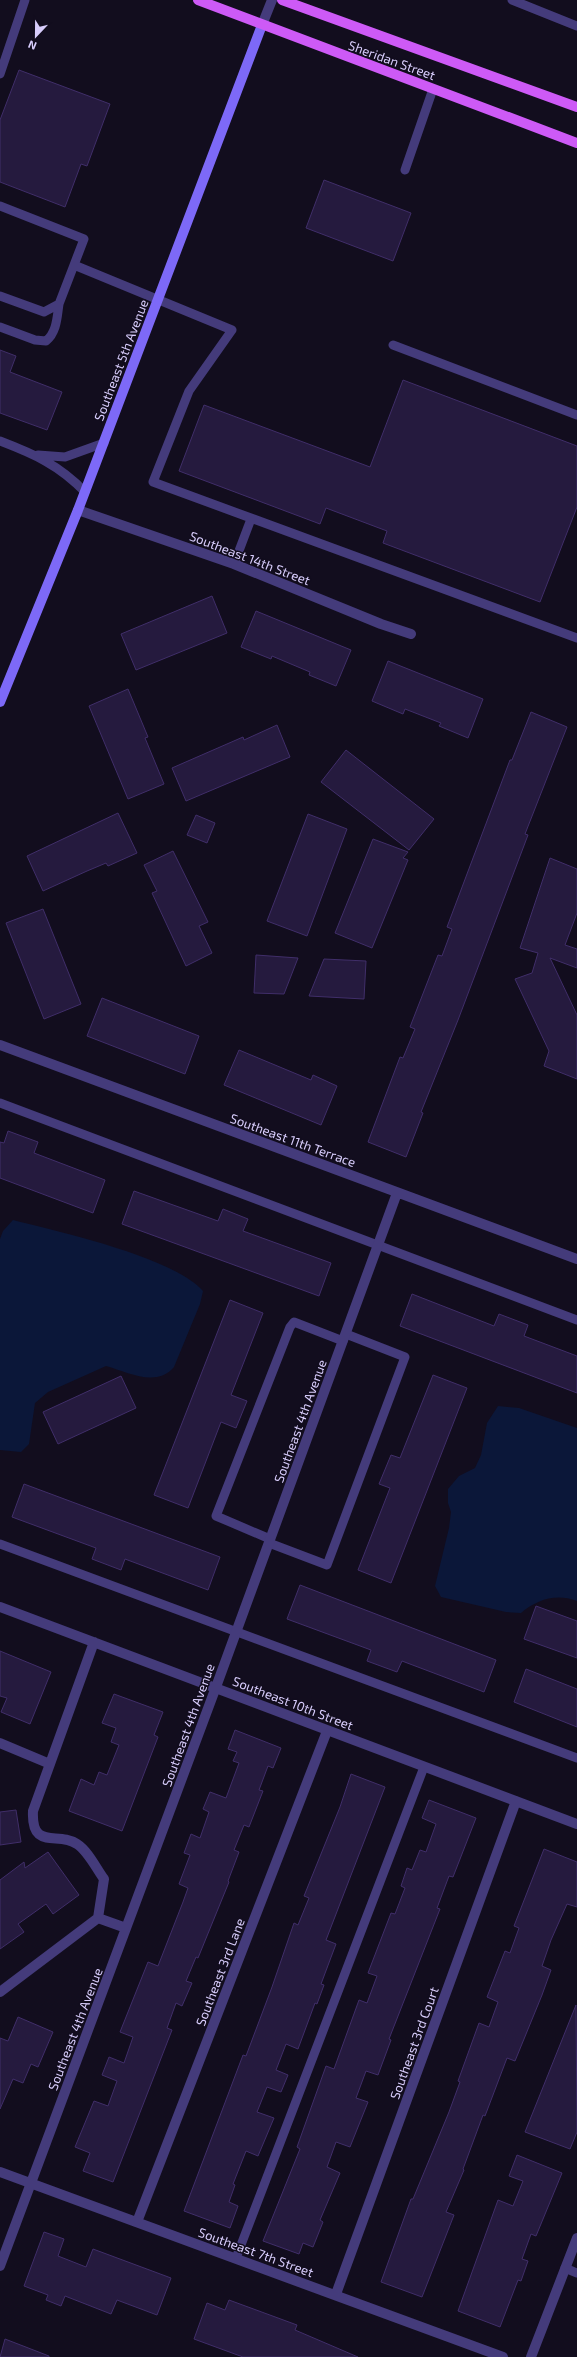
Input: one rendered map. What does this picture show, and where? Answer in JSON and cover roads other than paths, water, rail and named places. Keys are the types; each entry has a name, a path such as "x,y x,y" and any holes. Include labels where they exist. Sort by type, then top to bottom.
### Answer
{"main road":[{"name":"Sheridan Street","path":"198,0 433,89 572,138 577,143"},
{"name":"Sheridan Street","path":"282,0 577,107"}],"street":[{"path":"262,25 272,0"},
{"name":"Southeast 5th Avenue","path":"0,702 104,443 262,25"},
{"name":"Southeast 14th Street","path":"78,510 234,564 381,624 411,634"},
{"name":"Southeast 11th Terrace","path":"0,1045 577,1259"},
{"name":"Southeast 4th Avenue","path":"0,2266 216,1687 397,1193"},
{"name":"Southeast 10th Street","path":"0,1607 577,1824"},
{"path":"0,1992 98,1918 104,1879 80,1846 72,1841 54,1840 38,1835 32,1823 32,1811 94,1642"},
{"name":"Southeast 3rd Lane","path":"137,2222 327,1731"},
{"path":"0,1743 50,1764"},
{"name":"Southeast 3rd Court","path":"336,2294 516,1801"},
{"path":"98,1918 126,1928"},
{"name":"Southeast 7th Street","path":"0,2172 336,2294 504,2357"},
{"path":"531,2357 577,2238"}],"lane":[{"path":"0,74 25,0"},
{"path":"512,0 577,26"},
{"path":"405,170 433,89"},
{"path":"0,206 84,239 59,304 55,328 52,336 46,341 35,340 0,327"},
{"path":"74,265 232,330 189,391 153,482 577,638"},
{"path":"0,296 44,312 59,304"},
{"path":"393,345 577,415"},
{"path":"0,441 37,455 68,475 85,492"},
{"path":"37,455 65,457 104,443"},
{"path":"234,564 251,519"},
{"path":"0,1103 577,1320"},
{"path":"294,1322 405,1357 327,1566 270,1541 216,1516 290,1326 294,1322"},
{"path":"0,1544 237,1630 577,1758"},
{"path":"236,2258 424,1767"},
{"path":"565,2268 577,2273"}],"water":[{"path":"13,1220 114,1247 142,1257 167,1267 188,1279 203,1291 200,1304 174,1367 159,1377 142,1377 106,1366 48,1392 35,1403 29,1444 21,1452 0,1450 0,1239 3,1231"},
{"path":"498,1406 519,1408 577,1428 577,1601 562,1598 548,1599 534,1604 521,1613 506,1612 441,1597 435,1586 449,1528 451,1512 448,1503 448,1489 459,1476 475,1468 481,1455 487,1423"}]}
